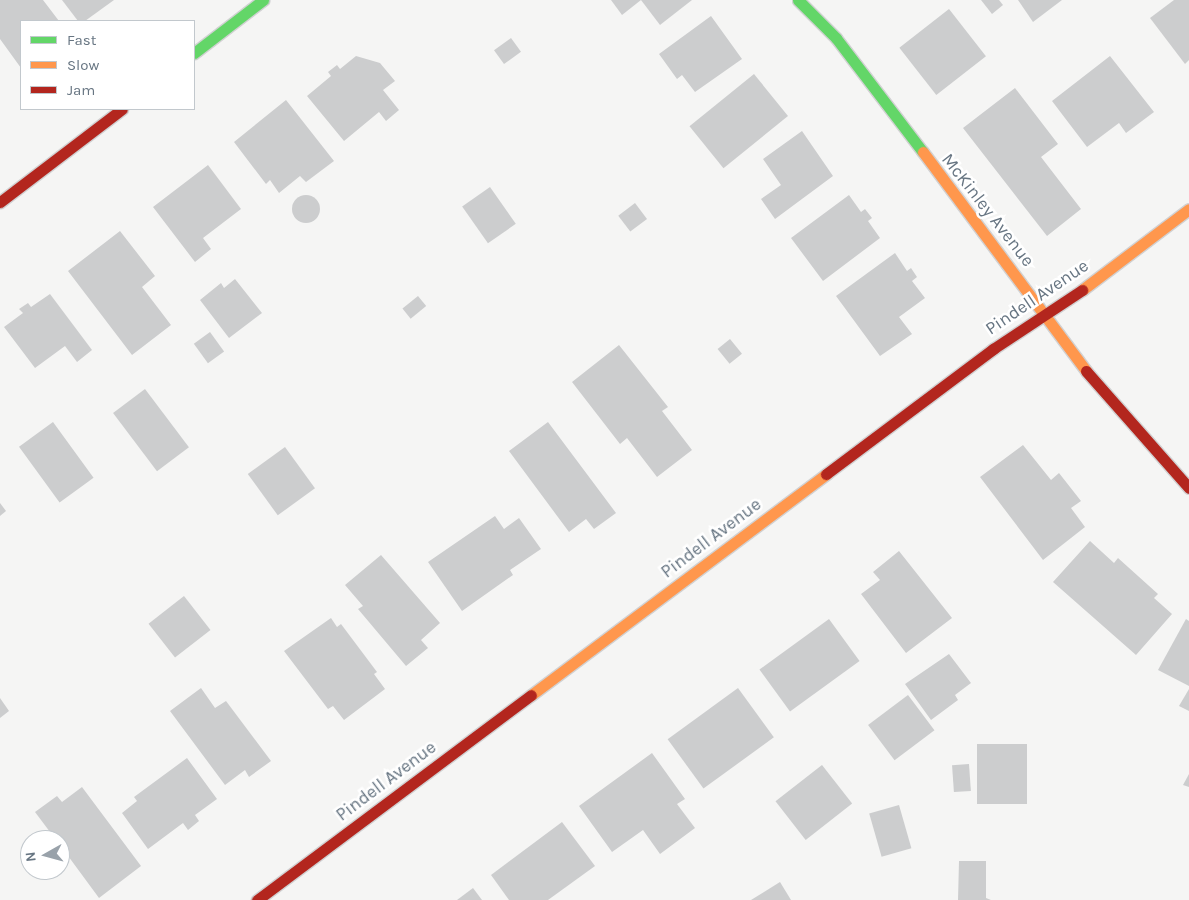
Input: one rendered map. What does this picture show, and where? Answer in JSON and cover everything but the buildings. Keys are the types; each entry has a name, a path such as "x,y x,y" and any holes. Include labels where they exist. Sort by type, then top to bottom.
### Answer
{"street":[{"path":"195,52 263,0"},
{"name":"McKinley Avenue","path":"798,0 836,38 1016,274 1044,317 1081,365 1189,488"},
{"path":"0,202 121,110"},
{"name":"Pindell Avenue","path":"256,900 992,348 1044,317 1189,209"}],"traffic: fast":[{"path":"195,52 263,0"},
{"path":"798,0 836,38 923,152"}],"traffic: slow":[{"path":"923,152 1086,371"},
{"path":"1082,290 1189,209"},
{"path":"531,695 826,474"}],"traffic: jam":[{"path":"0,202 121,110"},
{"path":"826,474 993,349 1082,290"},
{"path":"1086,371 1189,488"},
{"path":"257,900 531,695"}]}
